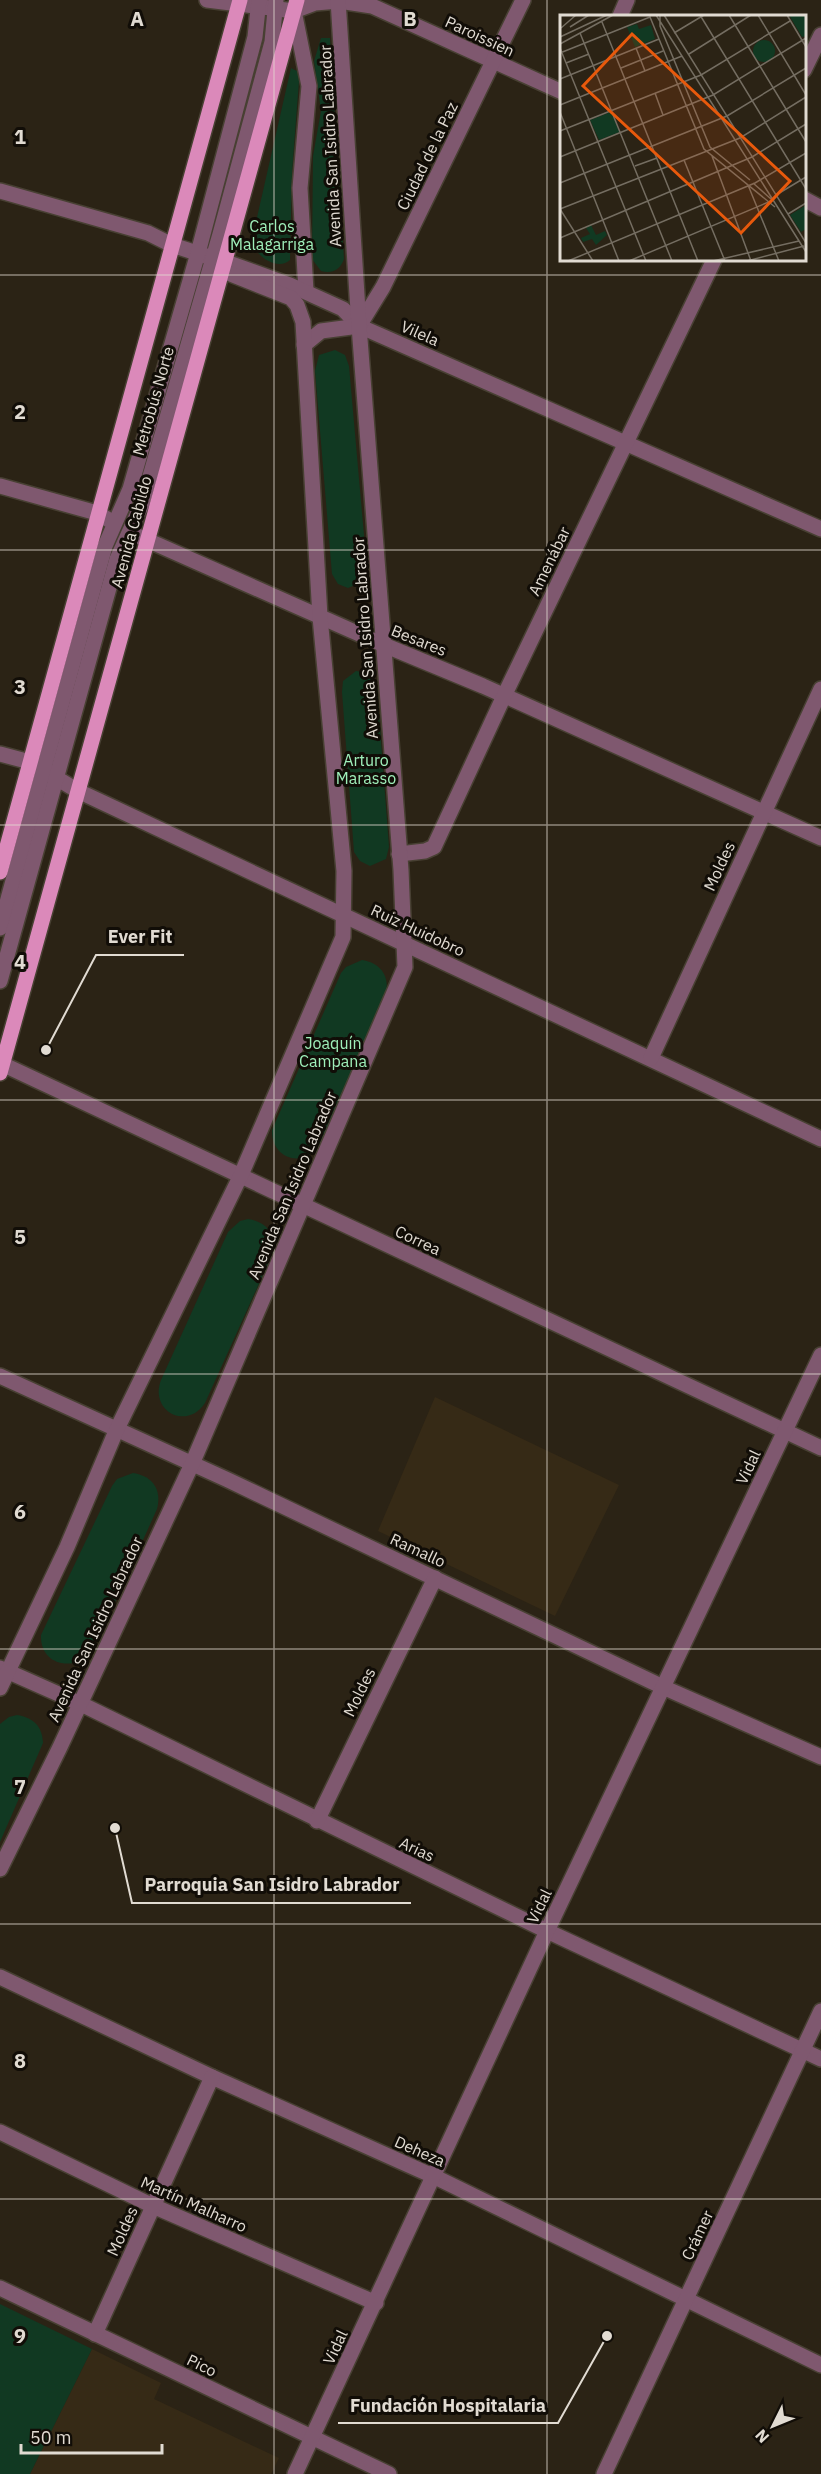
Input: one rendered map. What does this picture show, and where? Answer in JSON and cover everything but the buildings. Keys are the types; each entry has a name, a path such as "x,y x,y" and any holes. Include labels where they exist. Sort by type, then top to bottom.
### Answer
{"main road":[{"path":"0,872 36,766 97,513 240,2"},
{"name":"Avenida Cabildo","path":"1,1067 148,542 214,261 296,6"}],"street":[{"name":"Paroissien","path":"207,0 296,6 338,1 372,6 560,92"},
{"name":"Ciudad de la Paz","path":"359,326 383,287 523,0"},
{"path":"620,15 627,0"},
{"name":"Avenida San Isidro Labrador","path":"0,1869 81,1704 192,1464 405,967 399,854 359,326 338,1"},
{"name":"Metrobús Norte","path":"0,928 36,766 105,546 127,497 140,456 214,261 255,38 259,3"},
{"name":"Metrobús Norte","path":"0,981 114,569 142,504 214,261 272,42 276,4"},
{"name":"Avenida San Isidro Labrador","path":"296,6 309,86 300,188 306,291"},
{"path":"806,66 821,34"},
{"name":"Vilela","path":"0,191 148,233 214,261 291,298 297,305 303,322 304,345"},
{"path":"806,201 821,208"},
{"name":"Vilela","path":"214,261 306,291 343,309 359,326 821,530"},
{"name":"Amenábar","path":"399,854 425,851 434,847 504,696 714,261"},
{"path":"0,1688 4,1670 67,1546 116,1431 241,1175 343,937 339,807 320,617 304,345 321,331 359,326"},
{"name":"Besares","path":"0,486 97,513 148,542 504,696 821,838"},
{"name":"Moldes","path":"651,1058 821,689"},
{"name":"Ruiz Huidobro","path":"0,754 36,766 78,791 821,1139"},
{"name":"Correa","path":"1,1067 241,1175 821,1448"},
{"name":"Vidal","path":"295,2474 547,1931 665,1688 821,1356"},
{"name":"Ramallo","path":"0,1376 435,1578 665,1688 821,1757"},
{"name":"Moldes","path":"317,1821 435,1578"},
{"name":"Arias","path":"4,1670 81,1704 317,1821 821,2059"},
{"name":"Deheza","path":"0,1977 212,2077 433,2176 821,2365"},
{"name":"Crámer","path":"604,2474 821,2012"},
{"name":"Moldes","path":"95,2334 212,2077"},
{"name":"Martín Malharro","path":"0,2132 153,2206 375,2303"},
{"name":"Pico","path":"0,2288 389,2474"}],"shaded area":[{"path":"435,1397 619,1485 555,1616 378,1531"},
{"path":"92,2349 161,2383 154,2399 279,2458 271,2474 30,2474"}],"green space":[{"path":"321,38 330,38 344,259 338,268 329,272 321,271 312,259 313,156 321,111 314,61"},
{"name":"Carlos Malagarriga","path":"291,68 297,71 299,81 292,173 290,260 277,264 259,254 255,248 253,235"},
{"path":"335,350 345,355 349,366 367,569 364,581 348,588 338,584 332,574 315,371 319,355"},
{"name":"Arturo Marasso","path":"356,671 368,673 377,687 389,847 386,859 370,866 360,861 354,852 342,692 343,681"},
{"name":"Joaquín Campana","path":"362,960 374,964 383,972 387,983 385,997 319,1145 305,1157 289,1157 277,1148 272,1130 341,973 346,967"},
{"path":"248,1219 261,1223 269,1231 273,1242 272,1255 205,1403 189,1416 172,1414 160,1401 161,1380 228,1232 240,1221"},
{"path":"133,1473 146,1477 154,1485 158,1496 157,1509 102,1631 77,1662 57,1662 51,1659 43,1649 41,1635 112,1486 117,1479"},
{"path":"17,1715 28,1718 39,1727 43,1743 0,1842 0,1724 9,1717"},
{"path":"0,2304 92,2349 30,2474 0,2474"}],"place":[{"name":"Ever Fit","path":"46,1050"},
{"name":"Parroquia San Isidro Labrador","path":"115,1828"},
{"name":"Fundación Hospitalaria","path":"607,2336"}]}
